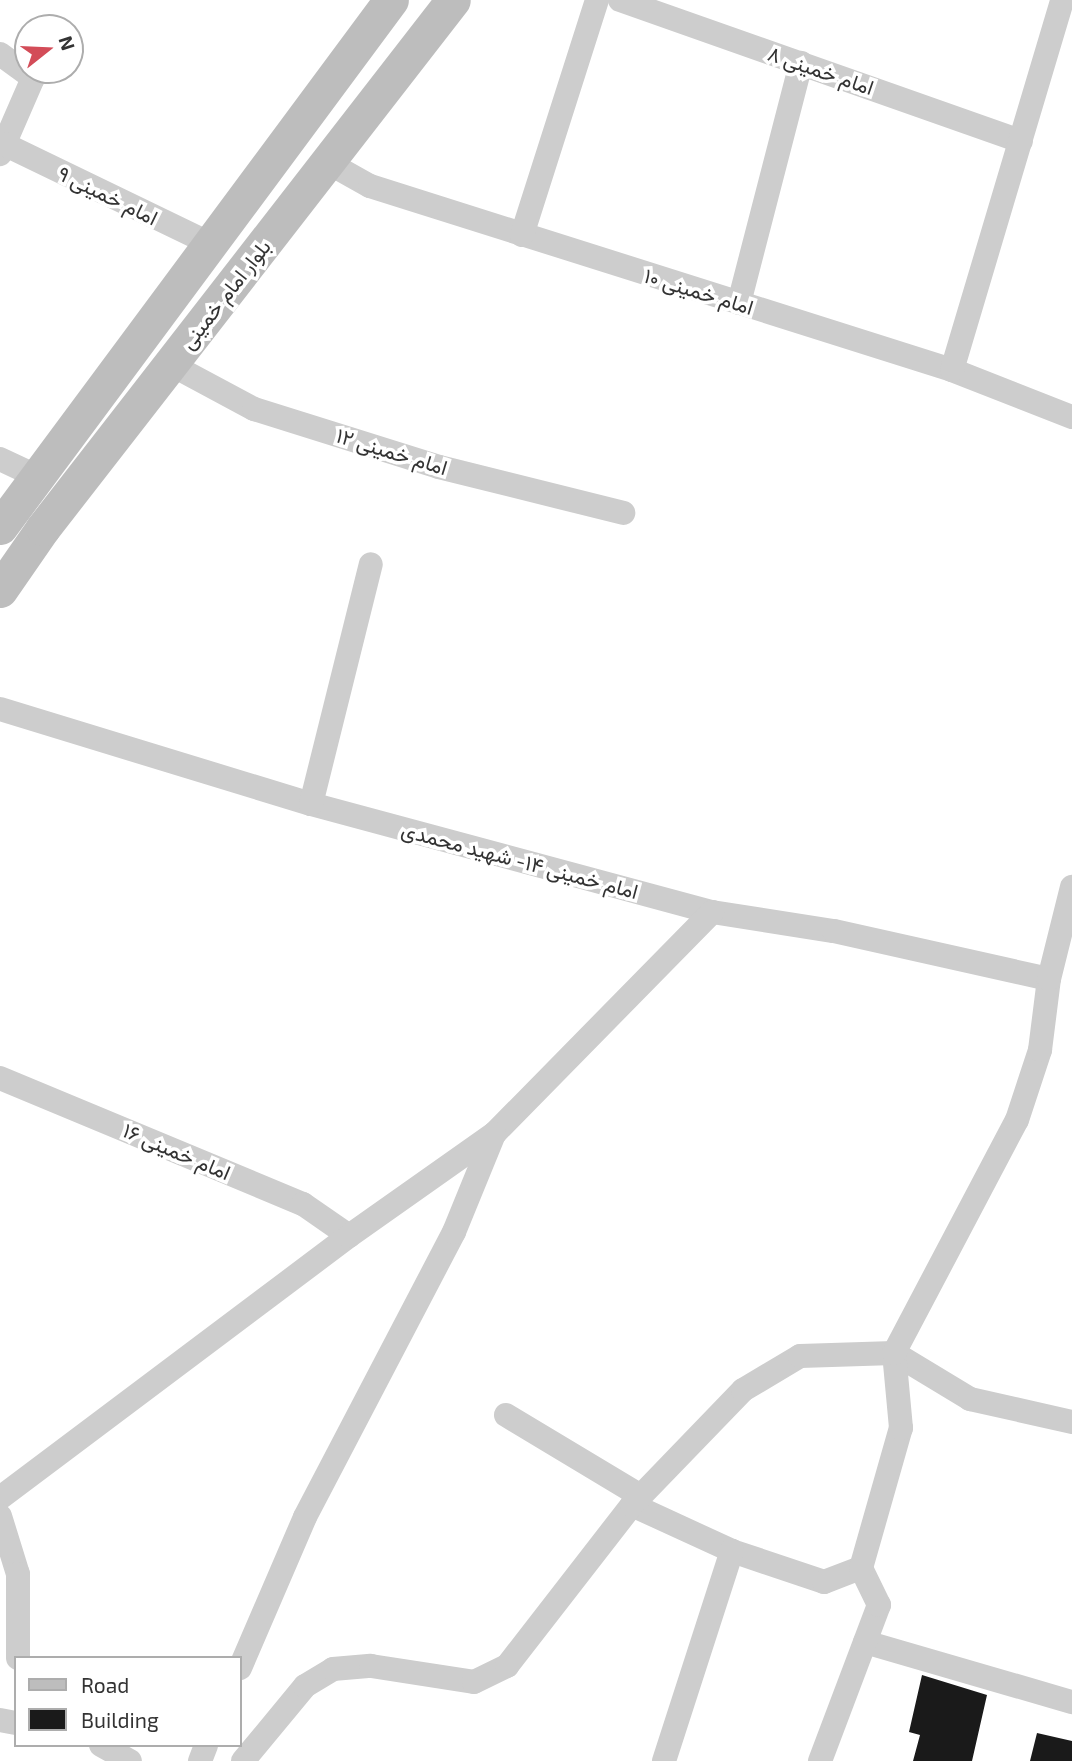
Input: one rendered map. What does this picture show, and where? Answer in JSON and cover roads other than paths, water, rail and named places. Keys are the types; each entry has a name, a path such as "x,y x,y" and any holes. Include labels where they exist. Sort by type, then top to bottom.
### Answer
{"main road":[{"name":"بلوار امام خمینی","path":"0,527 213,245 391,0"},
{"name":"بلوار امام خمینی","path":"0,590 170,364 453,0"},
{"path":"314,106 352,131"}],"street":[{"path":"522,235 597,0"},
{"name":"امام خمینی ۸","path":"620,0 1021,141"},
{"path":"952,370 1062,0"},
{"path":"0,54 33,78 2,149"},
{"path":"739,303 801,64"},
{"name":"امام خمینی ۹","path":"2,149 213,245"},
{"name":"امام خمینی ۱۰","path":"327,162 370,186 952,370 1072,416"},
{"name":"امام خمینی ۱۲","path":"170,364 254,409 439,467 623,513"},
{"path":"0,459 38,477"},
{"path":"311,804 372,564"},
{"name":"امام خمینی ۱۴- شهید محمدی","path":"0,709 311,804 712,912 834,931 1049,979"},
{"path":"820,1761 879,1605 861,1568 901,1428 894,1353 1017,1119 1040,1049 1049,979 1072,887"},
{"path":"4,1491 349,1236 495,1133 712,912"},
{"path":"1049,979 1072,967"},
{"name":"امام خمینی ۱۶","path":"0,1078 303,1204 349,1236"},
{"path":"242,1663 305,1517 454,1232 495,1133"},
{"path":"243,1761 304,1686 333,1669 370,1666 474,1682 507,1666 636,1500 743,1390 800,1356 894,1353 970,1399 1072,1422"},
{"path":"506,1415 636,1500 732,1551 824,1582 861,1568"},
{"path":"0,1517 18,1574 18,1656"},
{"path":"664,1761 732,1551"},
{"path":"865,1642 1072,1702"},
{"path":"105,1747 130,1761"}]}
